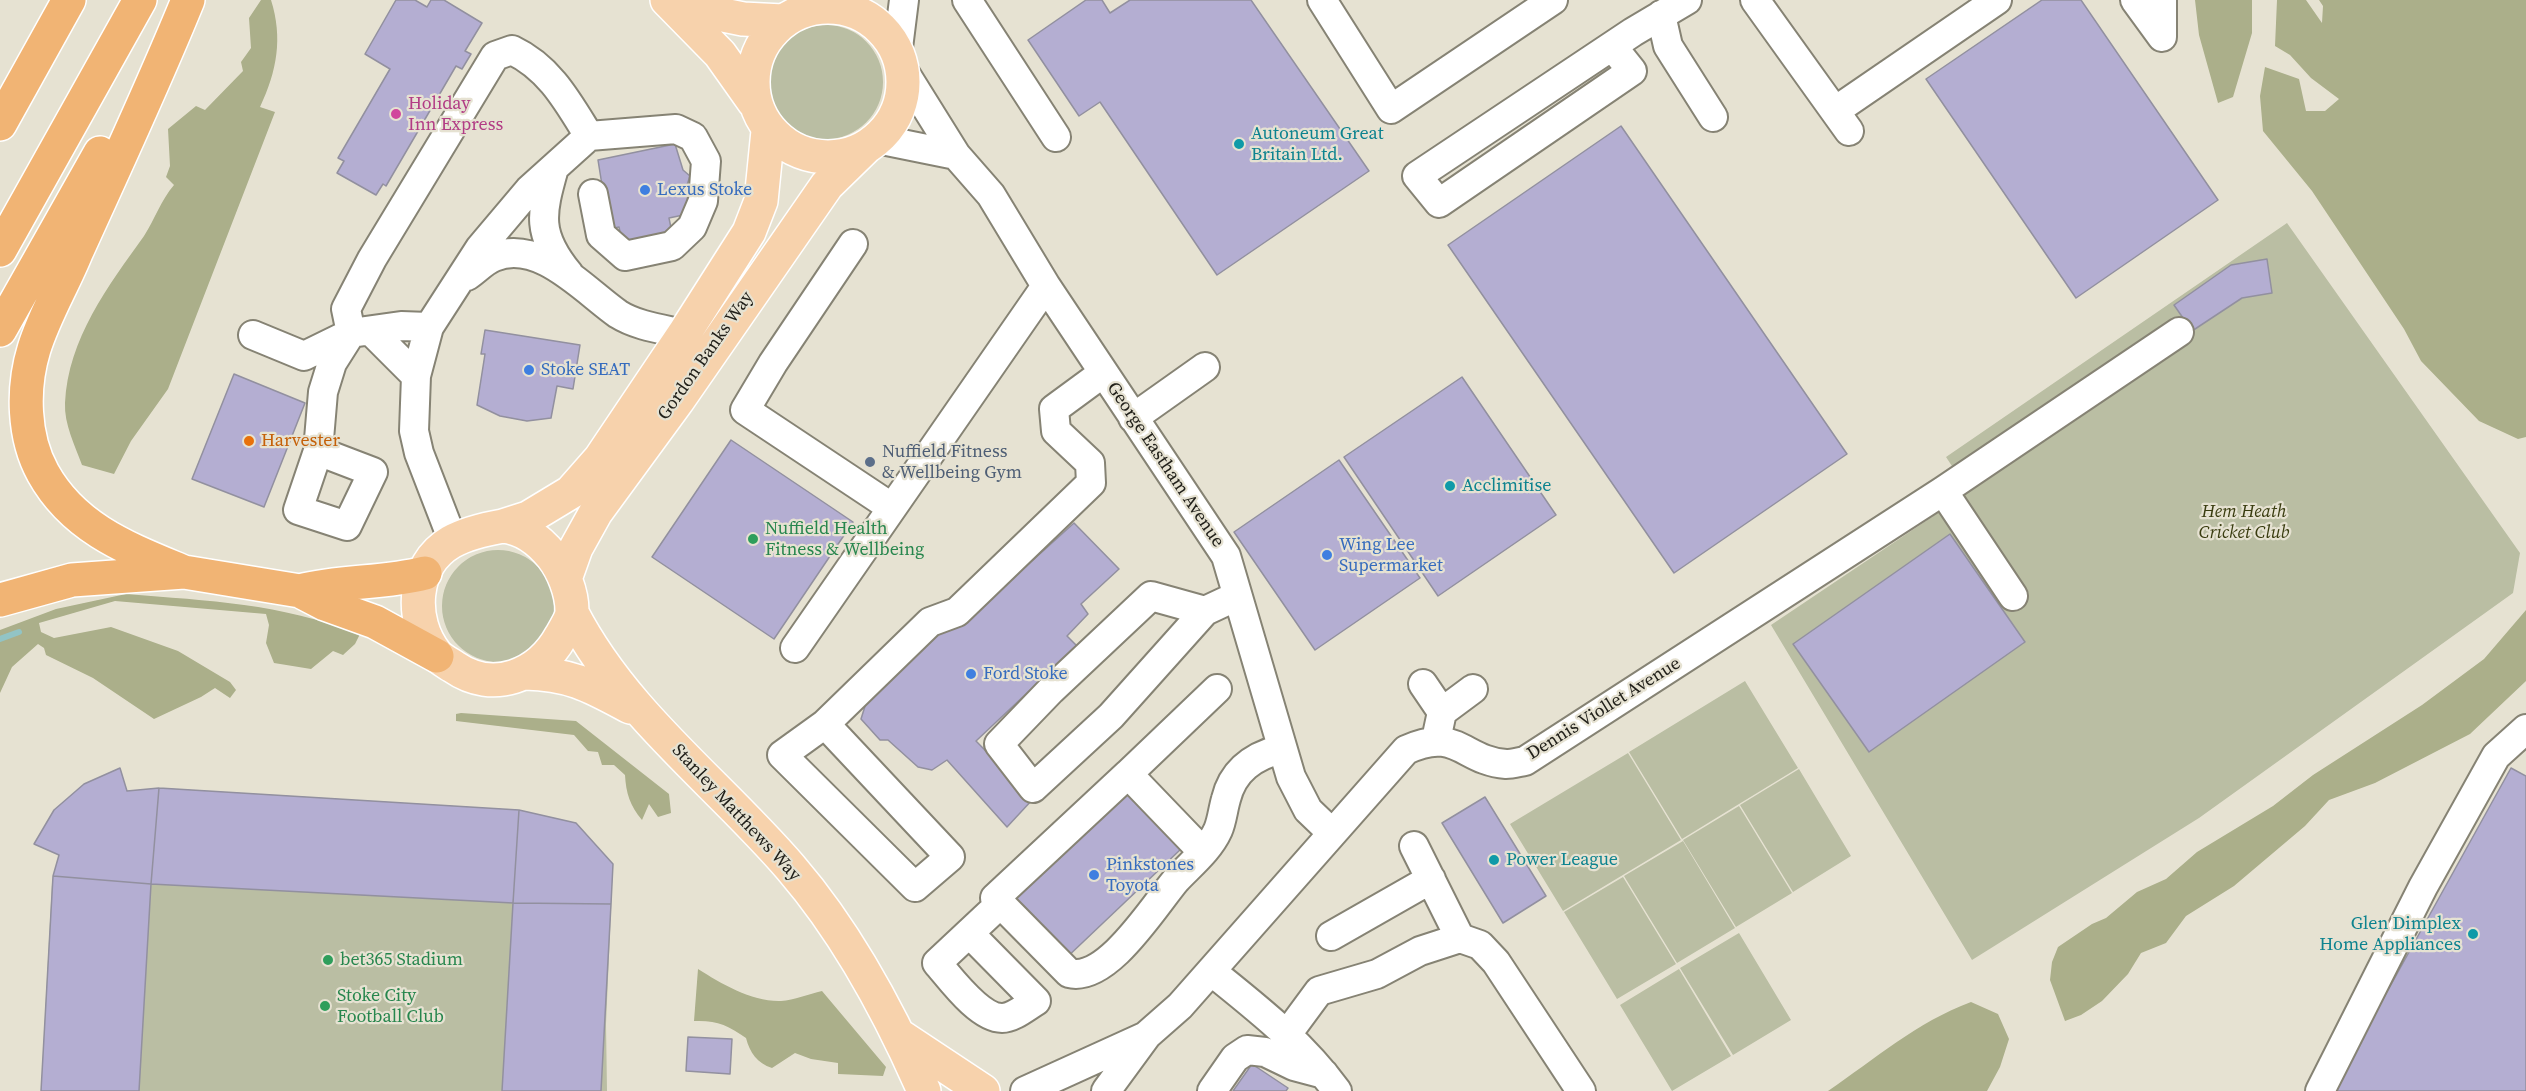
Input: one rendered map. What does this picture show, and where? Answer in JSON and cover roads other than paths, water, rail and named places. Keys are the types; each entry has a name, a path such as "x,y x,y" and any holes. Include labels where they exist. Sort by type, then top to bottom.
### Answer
{"highway":[{"path":"0,123 69,0"},
{"path":"0,250 140,0"},
{"path":"0,330 188,0"},
{"path":"184,573 111,540 85,524 70,510 43,472 36,457 28,426 26,400 34,348 116,163 151,92 188,0"},
{"path":"0,600 72,580 184,573 300,591 325,604 375,622 437,656"},
{"path":"300,591 329,584 394,581 425,573"}],"main road":[{"path":"832,2 860,14 883,29 901,59 901,94 893,119 872,143 832,158 804,155 785,146 768,131 754,102 720,54 671,3 743,19 783,21 832,2"},
{"path":"754,102 752,76 761,46 783,21"},
{"name":"Gordon Banks Way","path":"503,526 528,518 571,492 600,459 684,334 749,232 761,201 768,131"},
{"name":"Gordon Banks Way","path":"565,579 576,548 596,512 678,400 826,185 872,143"},
{"path":"503,526 516,527 526,532 546,548 565,579 572,613 555,647 525,673 502,680 482,680 466,675 437,656 418,617 420,586 425,573 443,548 453,541 481,530 503,526"},
{"name":"Stanley Matthews Way","path":"572,613 590,646 643,714 792,869 860,966 900,1036 924,1091"},
{"name":"Stanley Matthews Way","path":"525,673 556,674 587,684 643,714"},
{"name":"Stanley Matthews Way","path":"900,1036 983,1091"}],"street":[{"path":"901,59 904,0"},
{"path":"967,0 1056,137"},
{"path":"1322,0 1391,109 1553,0"},
{"path":"1612,46 1632,71 1439,203 1417,176 1612,46 1687,0"},
{"path":"1755,0 1842,121 1996,0"},
{"path":"2135,0 2162,37 2162,0"},
{"path":"1661,15 1668,46 1713,117"},
{"path":"416,376 361,332 346,309 372,259 495,56 512,50 530,58 551,78 589,136"},
{"name":"George Eastham Avenue","path":"901,59 956,155 991,195 1103,374 1226,556 1281,749 1299,798 1332,833"},
{"path":"453,541 419,453 414,431 416,376 429,327 480,248 529,190 589,136 676,129 693,137 706,161 703,201 692,226 672,246 625,256 601,236 593,194"},
{"path":"872,143 956,155"},
{"path":"554,168 542,220 547,241 569,274 605,319 684,334"},
{"path":"853,244 772,363 745,410 891,507"},
{"path":"460,280 492,258 518,252 569,274"},
{"path":"795,648 1046,286"},
{"path":"253,335 304,356 361,332 401,326 429,327"},
{"path":"318,451 323,392 332,363 361,332"},
{"name":"Dennis Viollet Avenue","path":"1436,740 1452,743 1498,762 1507,764 1525,761 1952,485 2179,332"},
{"path":"1132,418 1205,366"},
{"path":"825,724 950,857 915,887 782,755 825,724 930,622 957,612 1091,483 1090,463 1056,431 1054,409 1103,374"},
{"path":"1952,485 2013,596"},
{"path":"1204,611 1151,596 1051,690 999,744 1033,788 1111,716 1204,611 1237,597"},
{"path":"1423,684 1442,712"},
{"path":"1217,689 995,898 1070,973 1086,973 1097,968 1122,948 1176,880 1203,852 1218,829 1230,783 1252,759 1281,749"},
{"path":"1106,1091 1147,1035 1180,1006 1406,750 1436,740 1442,712 1473,689"},
{"path":"2320,1091 2423,888 2496,756 2526,729"},
{"path":"1128,774 1203,852"},
{"path":"1414,846 1460,938"},
{"path":"1331,936 1431,879"},
{"path":"969,933 1000,904"},
{"path":"1288,1033 1319,991 1377,974 1420,951 1460,938 1480,945 1496,962 1581,1091"},
{"path":"1211,971 1288,1033 1331,1082"},
{"path":"1025,1091 1147,1035"},
{"path":"1212,1091 1235,1059 1247,1050 1265,1052 1331,1082"}],"waterway":[{"path":"0,639 19,632"}],"place":[{"name":"Holiday Inn Express","path":"396,114"},
{"name":"Autoneum Great Britain Ltd.","path":"1239,144"},
{"name":"Lexus Stoke","path":"645,190"},
{"name":"Stoke SEAT","path":"529,370"},
{"name":"Harvester","path":"249,441"},
{"name":"Nuffield Fitness & Wellbeing Gym","path":"870,462"},
{"name":"Acclimitise","path":"1450,486"},
{"name":"Nuffield Health Fitness & Wellbeing","path":"753,539"},
{"name":"Wing Lee Supermarket","path":"1327,555"},
{"name":"Ford Stoke","path":"971,674"},
{"name":"Power League","path":"1494,860"},
{"name":"Pinkstones Toyota","path":"1094,875"},
{"name":"Glen Dimplex Home Appliances","path":"2473,934"},
{"name":"bet365 Stadium","path":"328,960"},
{"name":"Stoke City Football Club","path":"325,1006"}],"park label":[{"name":"Hem Heath Cricket Club","path":"2244,522"}]}
